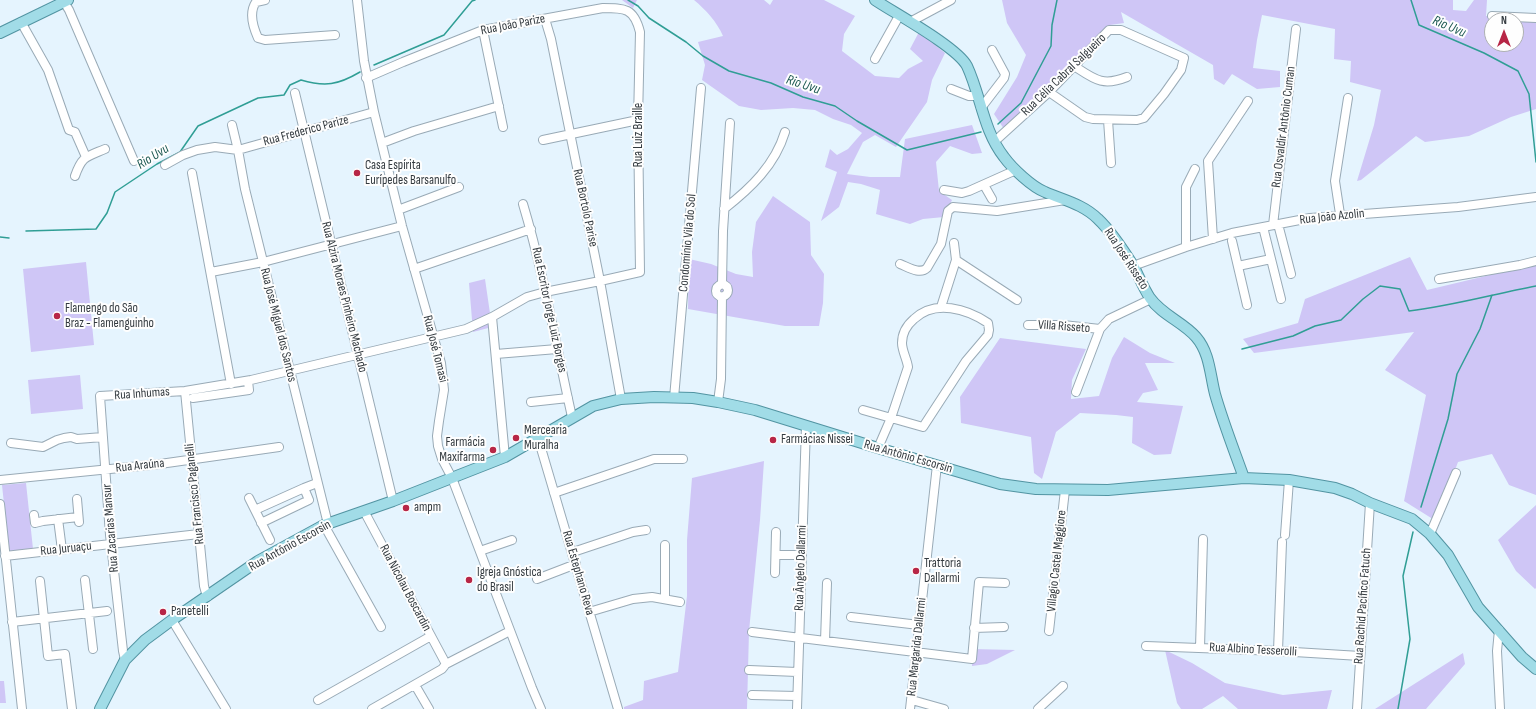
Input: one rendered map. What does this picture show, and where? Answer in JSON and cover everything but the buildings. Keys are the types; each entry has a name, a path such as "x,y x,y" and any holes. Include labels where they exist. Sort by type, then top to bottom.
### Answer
{"main road":[{"name":"Rua José Risseto","path":"875,0 943,43 960,57 966,66 978,96 986,126 1004,158 1043,192 1083,208 1098,218 1120,246 1151,299 1196,337 1208,359 1217,400 1244,478"},
{"path":"0,33 66,1"},
{"name":"Rua Antônio Escorsin","path":"100,709 125,660 145,640 258,561 326,525 393,501 505,457 593,406 621,399 693,398 755,410 1000,484 1065,490 1108,490 1244,478 1289,480 1335,488 1412,519 1430,534 1448,555 1478,607 1522,657 1536,669"}],"street":[{"path":"265,0 256,2 252,7 254,28 258,38 264,40 335,35"},
{"name":"Rua José Tomasi","path":"357,0 366,78 402,226 441,363 444,390 439,421 438,446 442,459 452,478 532,688 542,709"},
{"path":"910,22 951,0"},
{"path":"66,1 134,161"},
{"name":"Rua João Parize","path":"366,78 482,30 603,8 621,8"},
{"name":"Rua Luiz Braille","path":"621,8 632,14 637,19 640,32 638,120 640,272"},
{"path":"875,59 900,16"},
{"path":"1524,17 1536,18"},
{"name":"Rua Bortolo Parise","path":"545,18 551,39 600,281 621,399"},
{"path":"21,22 48,70 69,130 74,132 86,157"},
{"name":"Rua Célia Cabral Salgueiro","path":"994,142 1049,92 1109,30 1114,29 1130,33 1184,58 1181,70 1144,118 1137,120 1108,120"},
{"name":"Rua Osvaldir Antônio Cuman","path":"1275,224 1296,29"},
{"path":"482,30 503,127"},
{"path":"981,108 1004,78 1005,74 992,50"},
{"path":"1074,66 1096,80 1118,80 1127,77"},
{"name":"Condomínio Vila do Sol","path":"674,398 701,88"},
{"path":"951,90 969,96 978,96"},
{"path":"1049,92 1085,117 1108,120 1111,163"},
{"name":"Rua Alzira Moraes Pinheiro Machado","path":"295,93 303,132 393,501"},
{"path":"1340,214 1335,181 1348,98"},
{"path":"1213,239 1208,161 1248,101"},
{"path":"382,143 414,131 498,106"},
{"name":"Rua Frederico Parize","path":"238,150 374,112"},
{"path":"543,140 638,120"},
{"path":"718,402 721,379 722,297 728,292 726,285 722,284 724,209 730,123"},
{"name":"Rua José Miguel dos Santos","path":"232,125 245,188 290,370 326,525 381,627"},
{"path":"724,209 756,182 776,153 785,132"},
{"path":"165,165 183,155 197,150 214,147 238,150"},
{"path":"74,176 80,163 86,157 105,149"},
{"path":"944,190 962,193 984,185 1016,170"},
{"path":"1186,247 1186,187 1195,170"},
{"path":"192,173 230,384"},
{"path":"984,185 992,199"},
{"path":"398,210 459,186"},
{"name":"Rua João Azolin","path":"1133,266 1213,239 1275,224 1310,218 1340,214 1458,207 1536,197"},
{"path":"900,264 920,272 927,268 941,244 948,211 953,207 997,211 1065,200"},
{"name":"Rua Escritor Jorge Luiz Borges","path":"523,204 531,229 572,417"},
{"path":"1275,224 1291,274"},
{"path":"211,276 402,226"},
{"path":"1263,227 1282,299"},
{"path":"414,270 531,229"},
{"path":"1232,242 1247,305"},
{"path":"941,307 956,260 954,243"},
{"path":"1238,266 1271,258"},
{"path":"956,260 1018,300"},
{"path":"1439,279 1536,261"},
{"name":"Rua Inhumas","path":"100,396 185,391 248,381 466,329 492,317 527,297 640,272"},
{"name":"Villa Risseto","path":"1076,392 1100,329 1109,319 1151,299"},
{"path":"863,410 891,418 923,427 966,361 988,335 988,323 976,314 941,307 933,308 917,316 909,323 904,332 902,344 908,367 891,418 878,448"},
{"path":"492,317 505,457"},
{"name":"Villa Risseto","path":"1028,325 1063,325 1100,329"},
{"path":"496,354 557,348"},
{"path":"194,398 249,390 248,381"},
{"name":"Rua Francisco Paganelli","path":"185,391 204,586 207,597"},
{"name":"Rua Zacarias Mansur","path":"100,396 112,544 125,660"},
{"path":"531,402 568,398"},
{"name":"Rua Ângelo Dallarmi","path":"796,709 806,426"},
{"path":"11,443 43,447 64,438 77,439 103,437"},
{"name":"Rua Estephano Reva","path":"538,438 573,552 618,709"},
{"name":"Rua Araúna","path":"0,480 160,464 279,447"},
{"path":"554,493 654,459 683,459"},
{"name":"Rua Margarida Dallarmi","path":"910,709 937,465"},
{"path":"1430,534 1456,473"},
{"path":"1278,651 1283,538 1289,480"},
{"path":"255,510 317,483"},
{"path":"262,523 309,500 304,488"},
{"name":"Villagio Castel Maggiore","path":"1049,631 1065,490"},
{"path":"249,498 270,540"},
{"path":"34,515 35,523 58,519 78,520 77,499"},
{"name":"Rua Rachid Pacífico Fatuch","path":"1357,709 1370,503"},
{"path":"0,504 5,556 3,570 4,583 12,622 22,709"},
{"name":"Rua Nicolau Boscardin","path":"364,511 446,664"},
{"path":"58,519 62,550"},
{"path":"573,552 633,532 646,530"},
{"path":"775,572 776,532"},
{"name":"Rua Juruaçu","path":"5,556 199,534"},
{"path":"1200,648 1203,539"},
{"path":"480,551 512,540"},
{"path":"665,545 665,598"},
{"path":"776,554 801,555"},
{"path":"537,579 576,564"},
{"path":"85,580 93,649"},
{"path":"40,581 48,656 66,654 72,709"},
{"path":"752,632 972,659 979,582 1005,583"},
{"path":"825,641 827,583"},
{"path":"589,612 633,599 652,597 665,598 680,602"},
{"path":"12,622 107,611"},
{"path":"851,617 919,625"},
{"path":"172,620 226,709"},
{"path":"974,628 1004,627"},
{"path":"1499,630 1497,651 1500,709"},
{"path":"372,709 442,669 446,664 510,631"},
{"path":"318,700 431,636"},
{"name":"Rua Albino Tesserolli","path":"1146,646 1360,656"},
{"path":"749,670 797,672"},
{"path":"415,685 429,709"},
{"path":"1038,709 1063,686"},
{"path":"752,695 797,696"},
{"path":"912,700 944,709"}],"shaded area":[{"path":"622,0 637,0 633,8"},
{"path":"694,0 764,0 770,5 773,0 824,0 855,16 844,34 842,51 875,76 899,78 908,69 923,61 910,49 919,32 945,53 932,80 927,102 896,147 875,135 863,142 847,174 870,177 900,177 905,139 972,125 982,153 972,154 950,146 936,162 939,191 952,200 944,217 923,219 910,224 876,214 880,190 861,184 848,182 839,207 821,221 837,172 825,167 830,149 837,155 848,149 862,133 851,125 833,119 815,110 793,108 761,110 739,106 702,80 705,65 698,42 723,36 711,16"},
{"path":"1002,0 1453,0 1453,10 1466,11 1474,0 1487,0 1486,12 1484,12 1484,52 1524,52 1524,18 1536,18 1536,109 1511,117 1469,136 1425,142 1416,136 1361,180 1357,181 1374,125 1381,90 1350,82 1351,61 1334,59 1335,29 1262,15 1253,68 1280,71 1280,87 1257,89 1232,74 1224,85 1214,79 1213,65 1121,12 1124,23 1110,25 1025,111 1004,129 994,114 1017,77 1026,55 1007,23"},
{"path":"773,196 810,222 811,255 824,274 823,303 819,326 785,326 688,309 689,259 711,264 736,274 753,277 752,252 756,222"},
{"path":"1410,257 1427,290 1536,264 1536,495 1509,485 1492,454 1458,462 1436,521 1404,501 1426,395 1385,370 1414,332 1254,353 1243,339 1298,323 1305,299"},
{"path":"86,262 94,345 31,352 23,269"},
{"path":"485,279 492,327 473,332 469,283"},
{"path":"1124,337 1150,353 1175,363 1145,363 1158,390 1143,393 1137,402 1183,406 1171,454 1154,455 1132,443 1133,417 1080,413 1056,432 1042,479 1034,473 1031,437 961,423 960,397 1000,338 1086,349 1072,380 1071,399 1099,396 1112,358"},
{"path":"80,375 83,409 31,414 28,380"},
{"path":"764,461 760,520 749,631 747,709 624,709 624,707 643,700 644,681 678,672 687,596 687,540 692,478"},
{"path":"26,483 33,549 9,551 2,485"},
{"path":"1536,505 1535,589 1516,571 1498,540"},
{"path":"972,649 1015,650 987,664 972,666"},
{"path":"1165,650 1192,663 1225,683 1283,695 1332,690 1327,709 1238,709 1223,696 1202,709 1181,709 1177,703"},
{"path":"1463,653 1465,664 1426,709 1375,709"},
{"path":"0,681 4,681 6,703 0,703"}],"waterway":[{"name":"Rio Uvu","path":"374,65 444,35 472,1 475,0"},
{"name":"Rio Uvu","path":"628,0 638,6 649,18 686,42 703,56 729,71 771,83 803,97 835,106 857,121 907,150 981,132"},
{"name":"Rio Uvu","path":"998,124 1021,103 1051,46 1052,25 1057,0"},
{"name":"Rio Uvu","path":"1411,0 1419,25 1484,53 1518,71 1529,94 1536,162"},
{"name":"Rio Uvu","path":"26,231 96,229 107,213 115,192 157,164 180,152 198,126 258,98 284,95 290,85 301,80 317,84 331,84 345,80 360,72"},
{"name":"Rio Uvu","path":"0,237 9,238"},
{"path":"1242,349 1293,336 1315,326 1341,320 1363,299 1380,286 1400,289 1409,311 1457,303 1536,286"},
{"path":"1421,507 1448,419 1457,374 1480,329 1492,295"},
{"path":"1398,709 1410,639 1403,576 1413,532"}],"place":[{"name":"Casa Espírita Eurípedes Barsanulfo","path":"357,173"},
{"name":"Flamengo do São Braz - Flamenguinho","path":"57,316"},
{"name":"Mercearia Muralha","path":"516,438"},
{"name":"Farmácias Nissei","path":"773,440"},
{"name":"Farmácia Maxifarma","path":"493,450"},
{"name":"ampm","path":"406,508"},
{"name":"Trattoria Dallarmi","path":"916,571"},
{"name":"Igreja Gnóstica do Brasil","path":"469,580"},
{"name":"Panetelli","path":"163,612"}]}
